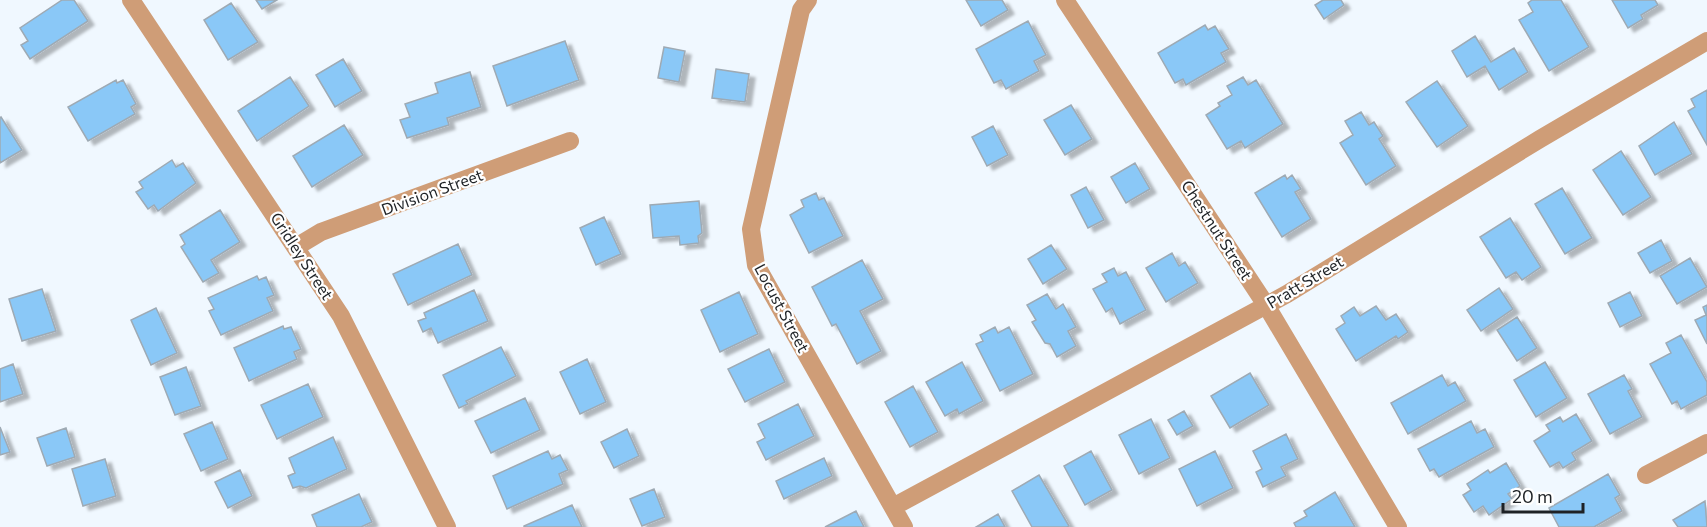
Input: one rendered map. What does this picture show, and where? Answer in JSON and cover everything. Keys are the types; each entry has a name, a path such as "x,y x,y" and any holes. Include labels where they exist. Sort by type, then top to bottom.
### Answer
{"street":[{"name":"Gridley Street","path":"131,0 341,316 447,527"},
{"name":"Locust Street","path":"808,0 801,10 751,229 756,265 904,527"},
{"name":"Chestnut Street","path":"1065,0 1266,305 1398,527"},
{"name":"Pratt Street","path":"893,507 1266,305 1707,41"},
{"name":"Division Street","path":"296,247 321,232 570,141"},
{"path":"1646,475 1707,443"}],"building":[{"path":"62,0 74,0 88,21 30,59 21,45 28,41 20,28"},
{"path":"256,0 277,0 262,9"},
{"path":"966,0 1002,0 1008,10 981,26"},
{"path":"1323,0 1341,0 1344,5 1324,19 1315,5"},
{"path":"1532,0 1561,0 1589,47 1549,71 1519,20 1533,12 1528,3"},
{"path":"1612,0 1655,0 1658,5 1641,15 1643,19 1628,28"},
{"path":"231,3 258,42 228,60 204,20"},
{"path":"1028,21 1046,55 1034,61 1039,71 1006,89 1001,80 994,83 976,49"},
{"path":"1205,25 1208,30 1215,26 1229,49 1221,53 1226,62 1186,85 1183,79 1175,83 1158,53"},
{"path":"1475,36 1491,62 1514,48 1528,72 1499,90 1485,66 1467,77 1452,51"},
{"path":"565,41 579,80 507,106 493,66"},
{"path":"664,47 685,51 679,82 658,78"},
{"path":"343,59 362,91 335,107 316,75"},
{"path":"716,69 749,74 745,102 712,98"},
{"path":"470,72 481,107 447,118 449,125 407,138 400,120 410,117 405,104 438,93 435,83"},
{"path":"290,77 309,106 257,141 238,111"},
{"path":"1243,77 1248,85 1256,80 1283,124 1245,148 1241,141 1227,149 1206,115 1220,106 1218,103 1232,95 1227,86"},
{"path":"116,80 117,83 123,80 136,104 131,107 135,114 88,141 68,107"},
{"path":"1437,81 1468,126 1437,147 1406,102"},
{"path":"1707,90 1707,145 1688,111 1695,107 1691,99"},
{"path":"1071,105 1092,139 1065,155 1044,120"},
{"path":"1361,112 1369,125 1374,122 1383,136 1379,139 1396,166 1366,185 1340,143 1353,135 1345,121"},
{"path":"0,118 22,150 0,163"},
{"path":"1674,122 1692,154 1655,175 1639,146"},
{"path":"344,125 363,155 312,187 293,156"},
{"path":"993,126 1008,155 987,166 972,137"},
{"path":"1621,151 1651,197 1623,215 1593,170"},
{"path":"172,160 176,167 183,163 196,183 158,211 154,205 148,209 136,192 143,188 139,182"},
{"path":"1135,163 1150,189 1126,203 1111,177"},
{"path":"1285,175 1287,179 1292,175 1301,189 1295,192 1311,219 1282,237 1255,193"},
{"path":"1086,187 1104,220 1088,228 1071,195"},
{"path":"1562,188 1592,238 1565,254 1535,204"},
{"path":"816,193 819,200 824,198 843,236 809,253 790,215 804,207 801,200"},
{"path":"699,201 702,233 698,236 699,243 680,245 679,236 653,238 650,205"},
{"path":"220,210 240,242 211,260 219,273 203,282 181,247 185,244 180,235"},
{"path":"604,217 621,254 596,265 580,228"},
{"path":"1510,218 1541,267 1522,280 1516,272 1506,278 1480,237"},
{"path":"1661,240 1672,261 1650,273 1638,253"},
{"path":"458,244 472,275 408,305 393,274"},
{"path":"1051,245 1067,269 1043,284 1028,259"},
{"path":"1172,253 1179,266 1185,262 1198,283 1166,302 1146,268"},
{"path":"1690,258 1707,287 1677,304 1660,276"},
{"path":"862,260 883,299 860,311 881,351 857,364 836,324 832,326 812,287"},
{"path":"1114,268 1118,276 1126,272 1146,310 1120,324 1112,308 1106,312 1093,289 1107,282 1102,274"},
{"path":"257,276 259,280 266,277 274,295 267,298 273,311 221,335 209,311 214,309 208,298"},
{"path":"1499,288 1513,309 1481,331 1467,310"},
{"path":"42,289 56,331 22,341 9,299"},
{"path":"474,290 488,321 438,343 431,328 423,332 418,321 426,318 424,313"},
{"path":"739,292 758,334 720,352 701,310"},
{"path":"1630,292 1642,316 1620,327 1608,303"},
{"path":"1047,294 1056,309 1063,304 1076,327 1068,331 1076,346 1057,357 1050,344 1045,343 1032,322 1036,320 1027,305"},
{"path":"1707,305 1707,344 1695,320 1706,315 1703,307"},
{"path":"1376,306 1386,320 1396,314 1408,332 1398,339 1396,336 1356,361 1336,329 1345,323 1341,316 1354,307 1360,316"},
{"path":"156,308 177,353 151,365 131,320"},
{"path":"1517,317 1537,348 1517,361 1497,330"},
{"path":"283,326 284,329 291,327 301,349 294,352 297,359 249,381 234,348"},
{"path":"995,327 998,333 1009,327 1033,374 1000,391 976,344 983,341 980,335"},
{"path":"1681,335 1707,382 1707,395 1681,409 1677,401 1672,404 1650,364 1671,353 1666,343"},
{"path":"501,347 516,376 466,401 468,404 459,408 443,375"},
{"path":"769,349 785,382 745,402 728,369"},
{"path":"587,359 606,402 580,414 560,372"},
{"path":"962,362 983,401 959,414 957,409 945,416 926,382"},
{"path":"1545,362 1567,398 1536,417 1514,380"},
{"path":"13,364 23,394 0,402 0,369"},
{"path":"186,367 201,406 175,415 160,377"},
{"path":"1250,373 1269,405 1230,428 1211,396"},
{"path":"1442,375 1448,386 1455,382 1466,401 1408,434 1391,403"},
{"path":"1624,375 1632,389 1628,391 1642,417 1610,434 1588,394"},
{"path":"308,384 323,417 277,439 261,405"},
{"path":"913,386 938,432 910,447 885,402"},
{"path":"525,398 540,430 491,453 475,421"},
{"path":"798,404 814,436 766,460 757,442 765,438 758,424"},
{"path":"1184,411 1193,426 1177,435 1168,420"},
{"path":"1576,414 1592,441 1572,453 1576,460 1563,468 1559,462 1550,467 1534,441 1550,431 1546,425 1560,417 1563,422"},
{"path":"1151,419 1170,458 1139,474 1119,435"},
{"path":"1471,421 1477,433 1485,429 1494,447 1439,477 1434,469 1430,471 1418,449"},
{"path":"212,422 228,459 201,471 184,434"},
{"path":"0,427 10,452 0,455"},
{"path":"66,428 75,457 47,466 37,438"},
{"path":"627,429 639,456 614,468 601,442"},
{"path":"1286,434 1298,459 1281,467 1286,476 1263,487 1256,472 1262,469 1253,451"},
{"path":"333,437 347,469 306,488 300,486 293,488 288,476 295,473 289,458"},
{"path":"548,451 552,459 560,455 568,470 559,474 563,484 507,509 493,476"},
{"path":"1091,451 1112,490 1085,505 1064,466"},
{"path":"1215,451 1233,488 1197,506 1179,469"},
{"path":"824,458 832,476 784,499 776,481"},
{"path":"105,459 116,496 83,506 72,469"},
{"path":"1506,463 1520,486 1508,494 1512,499 1489,515 1483,506 1474,512 1463,495 1471,490 1467,484 1488,470 1490,473"},
{"path":"240,470 252,496 228,508 215,482"},
{"path":"1608,474 1620,495 1615,498 1622,511 1594,527 1559,527 1549,508"},
{"path":"1039,475 1069,526 1032,527 1012,491"},
{"path":"654,489 665,517 642,526 630,499"},
{"path":"1335,492 1355,527 1296,527 1294,523 1307,516 1304,511"},
{"path":"359,494 372,522 361,527 317,527 312,515"},
{"path":"1705,501 1707,527 1678,527 1673,520"},
{"path":"572,505 582,527 524,527 524,526"},
{"path":"856,511 864,527 825,527"},
{"path":"998,514 1005,527 976,527"}]}
